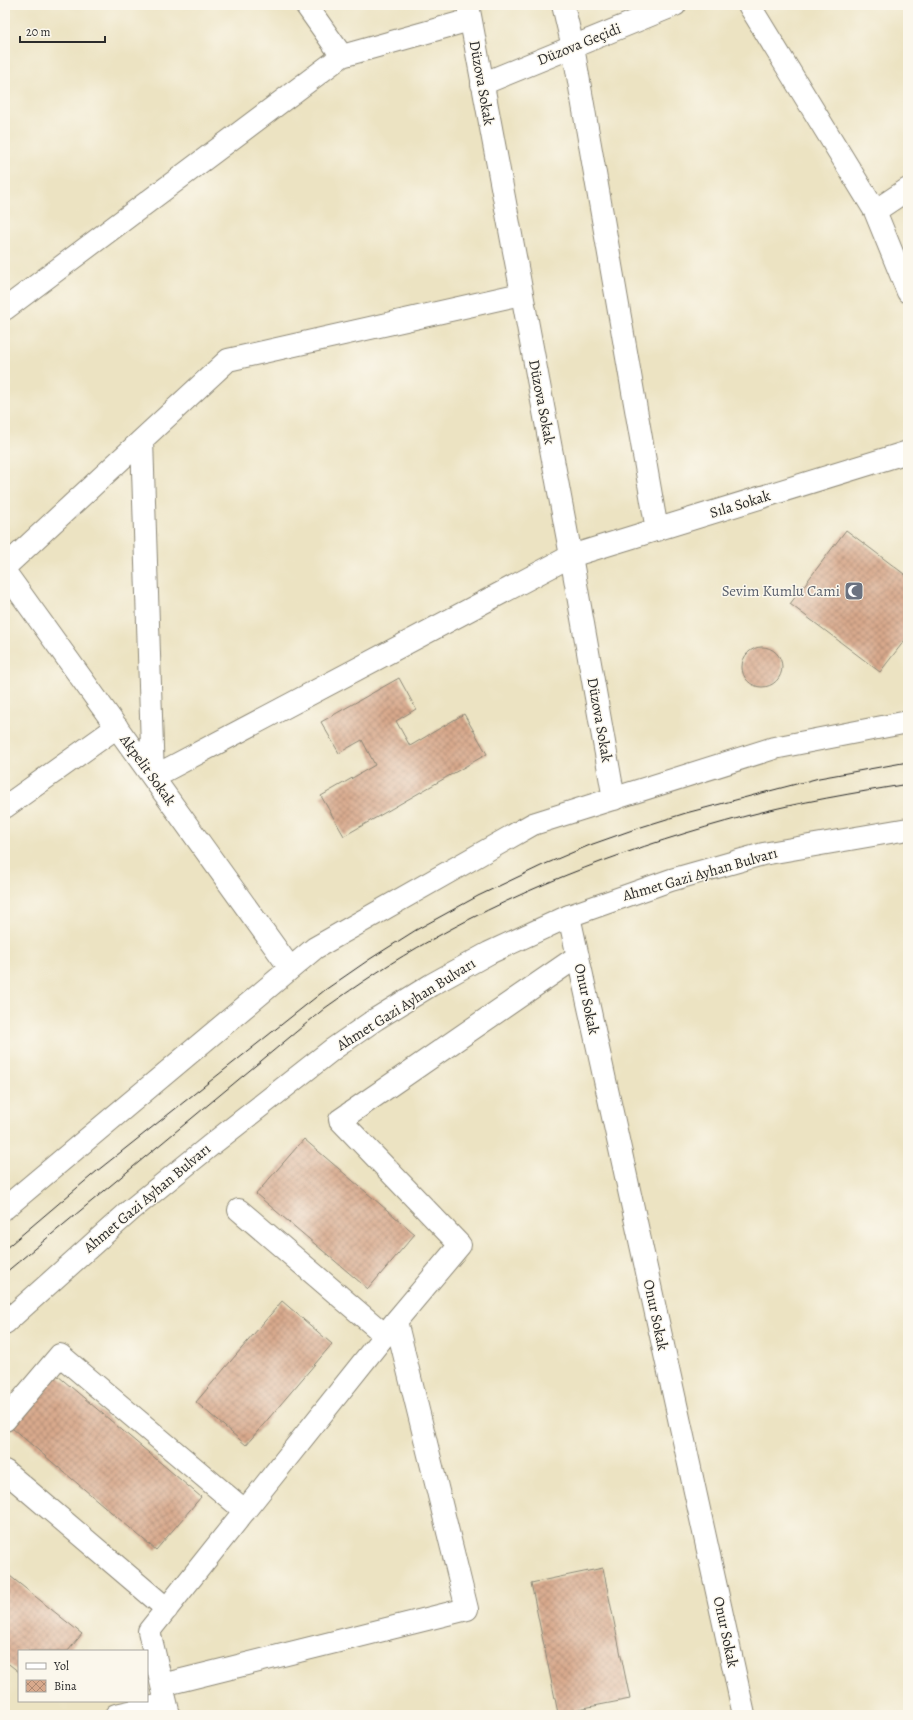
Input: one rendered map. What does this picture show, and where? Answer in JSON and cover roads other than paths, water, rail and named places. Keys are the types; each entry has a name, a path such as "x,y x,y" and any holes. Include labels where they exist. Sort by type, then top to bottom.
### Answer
{"street":[{"path":"306,5 342,56"},
{"path":"563,5 573,47 657,530"},
{"name":"Düzova Geçidi","path":"482,84 675,5"},
{"path":"748,5 874,211 908,292"},
{"path":"5,309 342,56 469,12"},
{"name":"Düzova Sokak","path":"469,12 571,556 614,799"},
{"path":"874,211 908,189"},
{"path":"5,567 228,360 521,294"},
{"path":"142,440 153,777"},
{"name":"Sıla Sokak","path":"153,777 571,556 908,452"},
{"name":"Akpelit Sokak","path":"5,572 290,968"},
{"path":"5,1208 315,948 533,824 774,748 908,722"},
{"path":"5,807 117,727"},
{"name":"Ahmet Gazi Ayhan Bulvarı","path":"5,1323 52,1279 137,1205 333,1049 431,985 489,953 569,916 671,880 763,854 908,829"},
{"name":"Onur Sokak","path":"569,916 744,1715"},
{"path":"166,1701 149,1631 391,1328 460,1245 340,1120 578,956"},
{"path":"116,1715 467,1609 391,1328 240,1210"},
{"path":"5,1420 60,1354 245,1511"},
{"path":"5,1472 167,1609"}],"tram line":[{"path":"5,1249 97,1171 325,990 416,930 478,896 543,865 590,845 686,813 819,778 908,762"},
{"path":"5,1273 325,1008 377,972 431,940 507,901 545,884 625,853 705,827 786,806 908,784"}],"place":[{"name":"Sevim Kumlu Cami","path":"854,591"}]}
